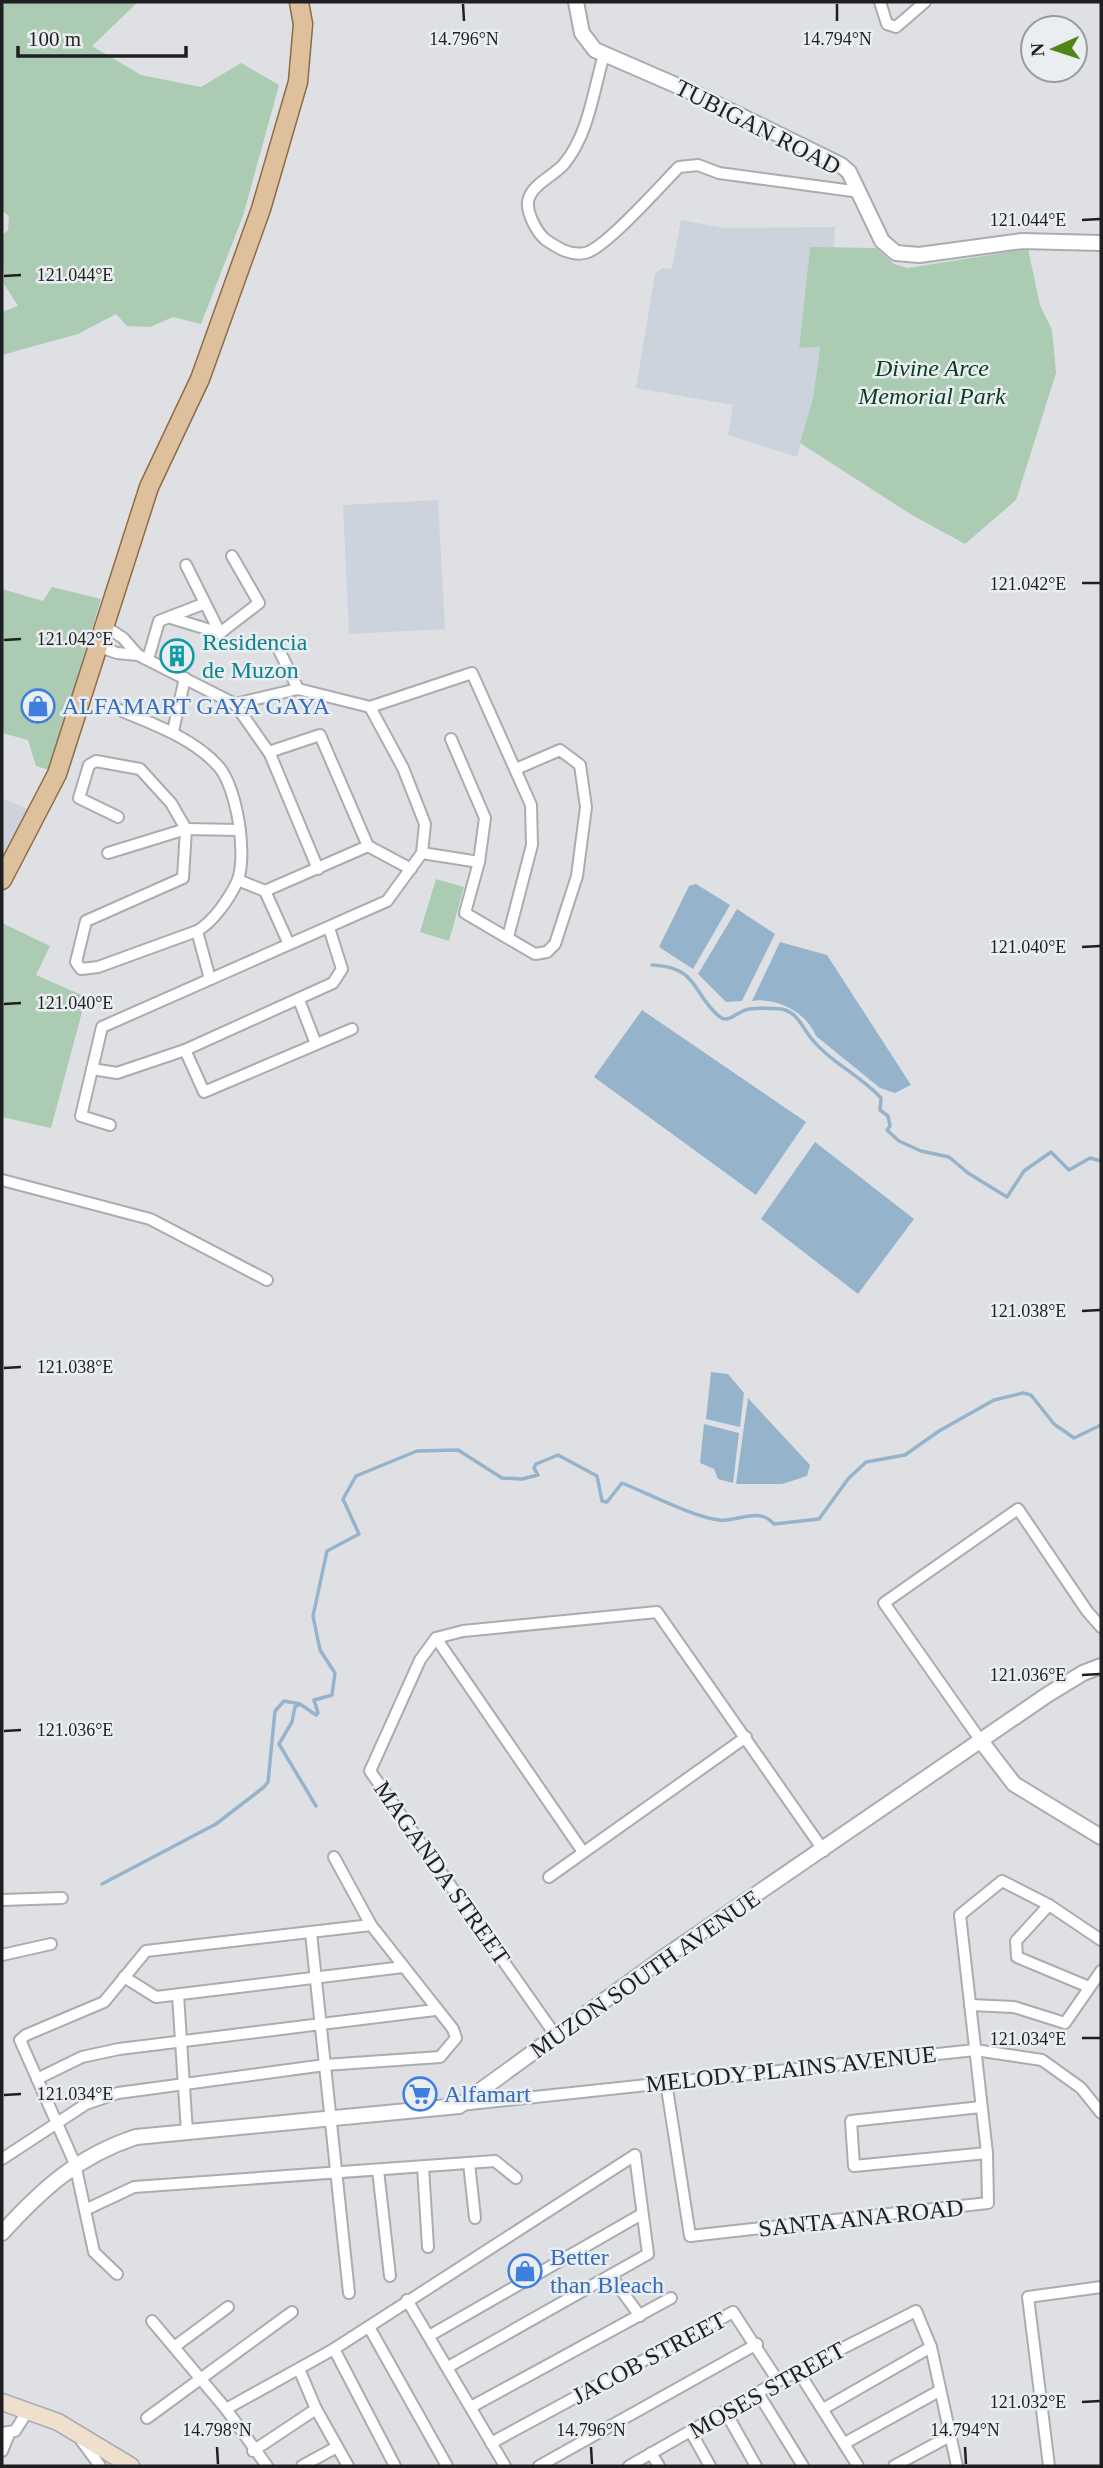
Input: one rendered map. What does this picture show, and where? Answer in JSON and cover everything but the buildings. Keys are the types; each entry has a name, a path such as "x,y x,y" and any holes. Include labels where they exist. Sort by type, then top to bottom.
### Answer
{"main road":[{"path":"2,880 57,774 149,487 200,379 261,209 298,82 303,24 299,2"},
{"path":"2,2402 76,2432 131,2466"}],"street":[{"name":"TUBIGAN ROAD","path":"576,2 582,33 595,50 694,93 834,160 849,172 883,241 896,253 919,255 1021,241 1101,243"},
{"path":"880,2 887,24 896,27 925,2"},
{"path":"604,55 582,135 564,165 534,190 528,202 531,218 542,237 559,249 573,254 597,249 679,167 688,164 719,173 860,192"},
{"path":"220,633 259,603 232,556"},
{"path":"186,565 203,604 220,633"},
{"path":"143,657 159,621 203,604"},
{"path":"171,618 220,633"},
{"path":"103,625 123,638 143,657 235,704 269,752 318,869"},
{"path":"96,646 116,653 143,657"},
{"path":"279,650 298,689"},
{"path":"235,704 298,689 370,707 472,673 531,805 532,845 508,937"},
{"path":"173,731 184,678"},
{"path":"110,1125 80,1116 102,1027 288,942 329,928 387,901 422,853 425,824 403,768 370,707"},
{"path":"112,708 173,731 219,767 238,810 238,880 208,925 98,967 81,969 76,962 86,921 183,878 186,829 171,803 140,769 96,761 89,765 79,799 118,817"},
{"path":"269,752 320,736 368,846 411,869"},
{"path":"452,739 485,818 480,862 465,913 535,954 547,952 555,944 577,876 586,807 580,765 560,750 516,769"},
{"path":"108,853 186,829 240,830"},
{"path":"265,891 368,846"},
{"path":"422,853 480,862"},
{"path":"238,880 265,891 288,942"},
{"path":"92,1069 117,1073 185,1049 333,983 342,969 329,928"},
{"path":"197,931 210,979"},
{"path":"299,1000 316,1044"},
{"path":"185,1049 204,1092 352,1030"},
{"path":"2,1180 150,1219 267,1280"},
{"path":"1099,1832 1014,1784 884,1604 1018,1509 1087,1611 1101,1627"},
{"path":"583,1852 436,1638 472,1630 657,1612 824,1850"},
{"name":"MAGANDA STREET","path":"436,1638 415,1669 370,1771 556,2036"},
{"name":"MUZON SOUTH AVENUE","path":"459,2106 660,1960 1047,1695 1099,1664"},
{"path":"549,1877 746,1737"},
{"path":"2,2159 56,2121 86,2104 118,2093 325,2065 440,2057 456,2038 453,2029 435,2010 371,1925 334,1857"},
{"name":"SANTA ANA ROAD","path":"666,2082 690,2236 988,2203 987,2153 960,1915 1002,1881 1049,1905 1101,1940"},
{"path":"2,1900 62,1898"},
{"path":"1049,1905 1016,1941 1017,1957 1089,1987"},
{"path":"117,2274 94,2252 75,2164 20,2040 104,2002 146,1951 371,1925"},
{"path":"311,1933 349,2293"},
{"path":"2,1955 51,1944"},
{"path":"124,1977 156,1997 402,1967"},
{"path":"970,2005 1014,2007 1065,2023 1101,1971"},
{"path":"178,1995 187,2132"},
{"path":"37,2080 82,2057 181,2041 435,2010"},
{"name":"MELODY PLAINS AVENUE","path":"459,2106 975,2050 1042,2060 1081,2088 1101,2113"},
{"path":"2,2233 29,2203 75,2164 102,2148 136,2137 459,2106"},
{"path":"981,2107 851,2121 854,2166 987,2153"},
{"path":"226,2409 334,2349 635,2155 648,2254 448,2367"},
{"path":"85,2210 134,2188 423,2166 495,2161 516,2178"},
{"path":"469,2163 475,2218"},
{"path":"423,2166 428,2247"},
{"path":"378,2170 390,2276"},
{"path":"429,2336 642,2214"},
{"path":"611,2276 640,2316"},
{"path":"1049,2466 1028,2297 1101,2287"},
{"path":"471,2407 671,2298"},
{"path":"407,2300 505,2466"},
{"path":"174,2347 228,2307"},
{"name":"MOSES STREET","path":"629,2466 778,2381 916,2311 931,2347"},
{"path":"147,2418 292,2312"},
{"name":"JACOB STREET","path":"491,2443 733,2312 757,2344 778,2381"},
{"path":"152,2321 226,2409 253,2451 267,2466"},
{"path":"369,2327 447,2466"},
{"path":"539,2466 757,2344"},
{"path":"823,2409 931,2347 957,2466"},
{"path":"334,2349 395,2466"},
{"path":"299,2369 316,2409 348,2466"},
{"path":"798,2371 858,2466"},
{"path":"845,2443 939,2391"},
{"path":"758,2393 803,2466"},
{"path":"253,2451 316,2409"},
{"path":"725,2411 756,2466"},
{"path":"2,2451 5,2433 15,2431 27,2412"},
{"path":"76,2432 100,2466"},
{"path":"691,2432 710,2466"},
{"path":"894,2466 950,2436"},
{"path":"302,2466 337,2447"},
{"path":"651,2453 659,2466"}],"shaded area":[{"path":"681,220 724,228 835,227 834,248 810,248 799,348 820,346 813,398 797,457 728,435 733,405 636,388 655,274 662,268 672,269"},
{"path":"438,500 445,629 349,634 343,505"},
{"path":"2,798 30,810 2,859"}],"green space":[{"path":"2,2 138,2 92,46 141,75 201,87 241,63 279,85 243,216 201,324 173,317 150,327 127,326 116,314 78,334 2,355 2,312 18,306 4,284 2,236 8,230 9,216 2,211"},
{"name":"Divine Arce Memorial Park","path":"810,247 876,248 894,264 908,268 1028,249 1040,305 1052,330 1056,373 1016,500 965,544 912,515 800,443 813,398 820,347 799,348"},
{"path":"52,587 101,599 49,770 36,766 28,740 2,733 2,589 43,601"},
{"path":"436,879 464,887 449,941 420,932"},
{"path":"2,923 50,946 36,975 86,997 51,1128 2,1117"}],"water":[{"path":"696,884 730,905 693,969 659,947 689,886"},
{"path":"737,909 775,934 742,1001 726,1002 698,974"},
{"path":"780,942 827,955 911,1085 895,1093 880,1088 816,1036 798,1013 771,1001 752,1001"},
{"path":"642,1010 806,1122 756,1195 594,1077"},
{"path":"815,1142 914,1219 858,1294 761,1219"},
{"path":"711,1372 728,1374 744,1393 740,1427 706,1419"},
{"path":"748,1398 810,1465 807,1476 782,1484 736,1484"},
{"path":"704,1424 739,1433 733,1483 718,1479 714,1469 700,1463"}],"waterway":[{"path":"652,965 668,967 687,977 711,1009 723,1019 753,1009 782,1009 792,1014 819,1047 881,1098 880,1110 888,1116 890,1126 887,1130 899,1141 921,1151 949,1157 968,1173 1007,1197 1024,1171 1051,1152 1069,1170 1090,1158 1101,1161"},
{"path":"316,1806 279,1744 292,1722 295,1707 300,1704 316,1715 318,1713 314,1700 332,1695 335,1673 320,1650 313,1616 327,1551 359,1534 343,1499 356,1476 417,1451 458,1450 502,1478 522,1479 538,1475 534,1468 536,1464 558,1455 597,1476 602,1501 607,1502 622,1483 708,1518 726,1520 755,1515 774,1524 819,1519 848,1479 866,1462 905,1455 939,1431 994,1400 1023,1393 1031,1395 1054,1424 1074,1438 1101,1425"},
{"path":"102,1884 216,1824 264,1787 268,1782 275,1711 284,1701 300,1704"}],"place":[{"name":"Residencia de Muzon","path":"177,656"},
{"name":"ALFAMART GAYA GAYA","path":"38,706"},
{"name":"Alfamart","path":"420,2094"},
{"name":"Better than Bleach","path":"525,2271"}]}
